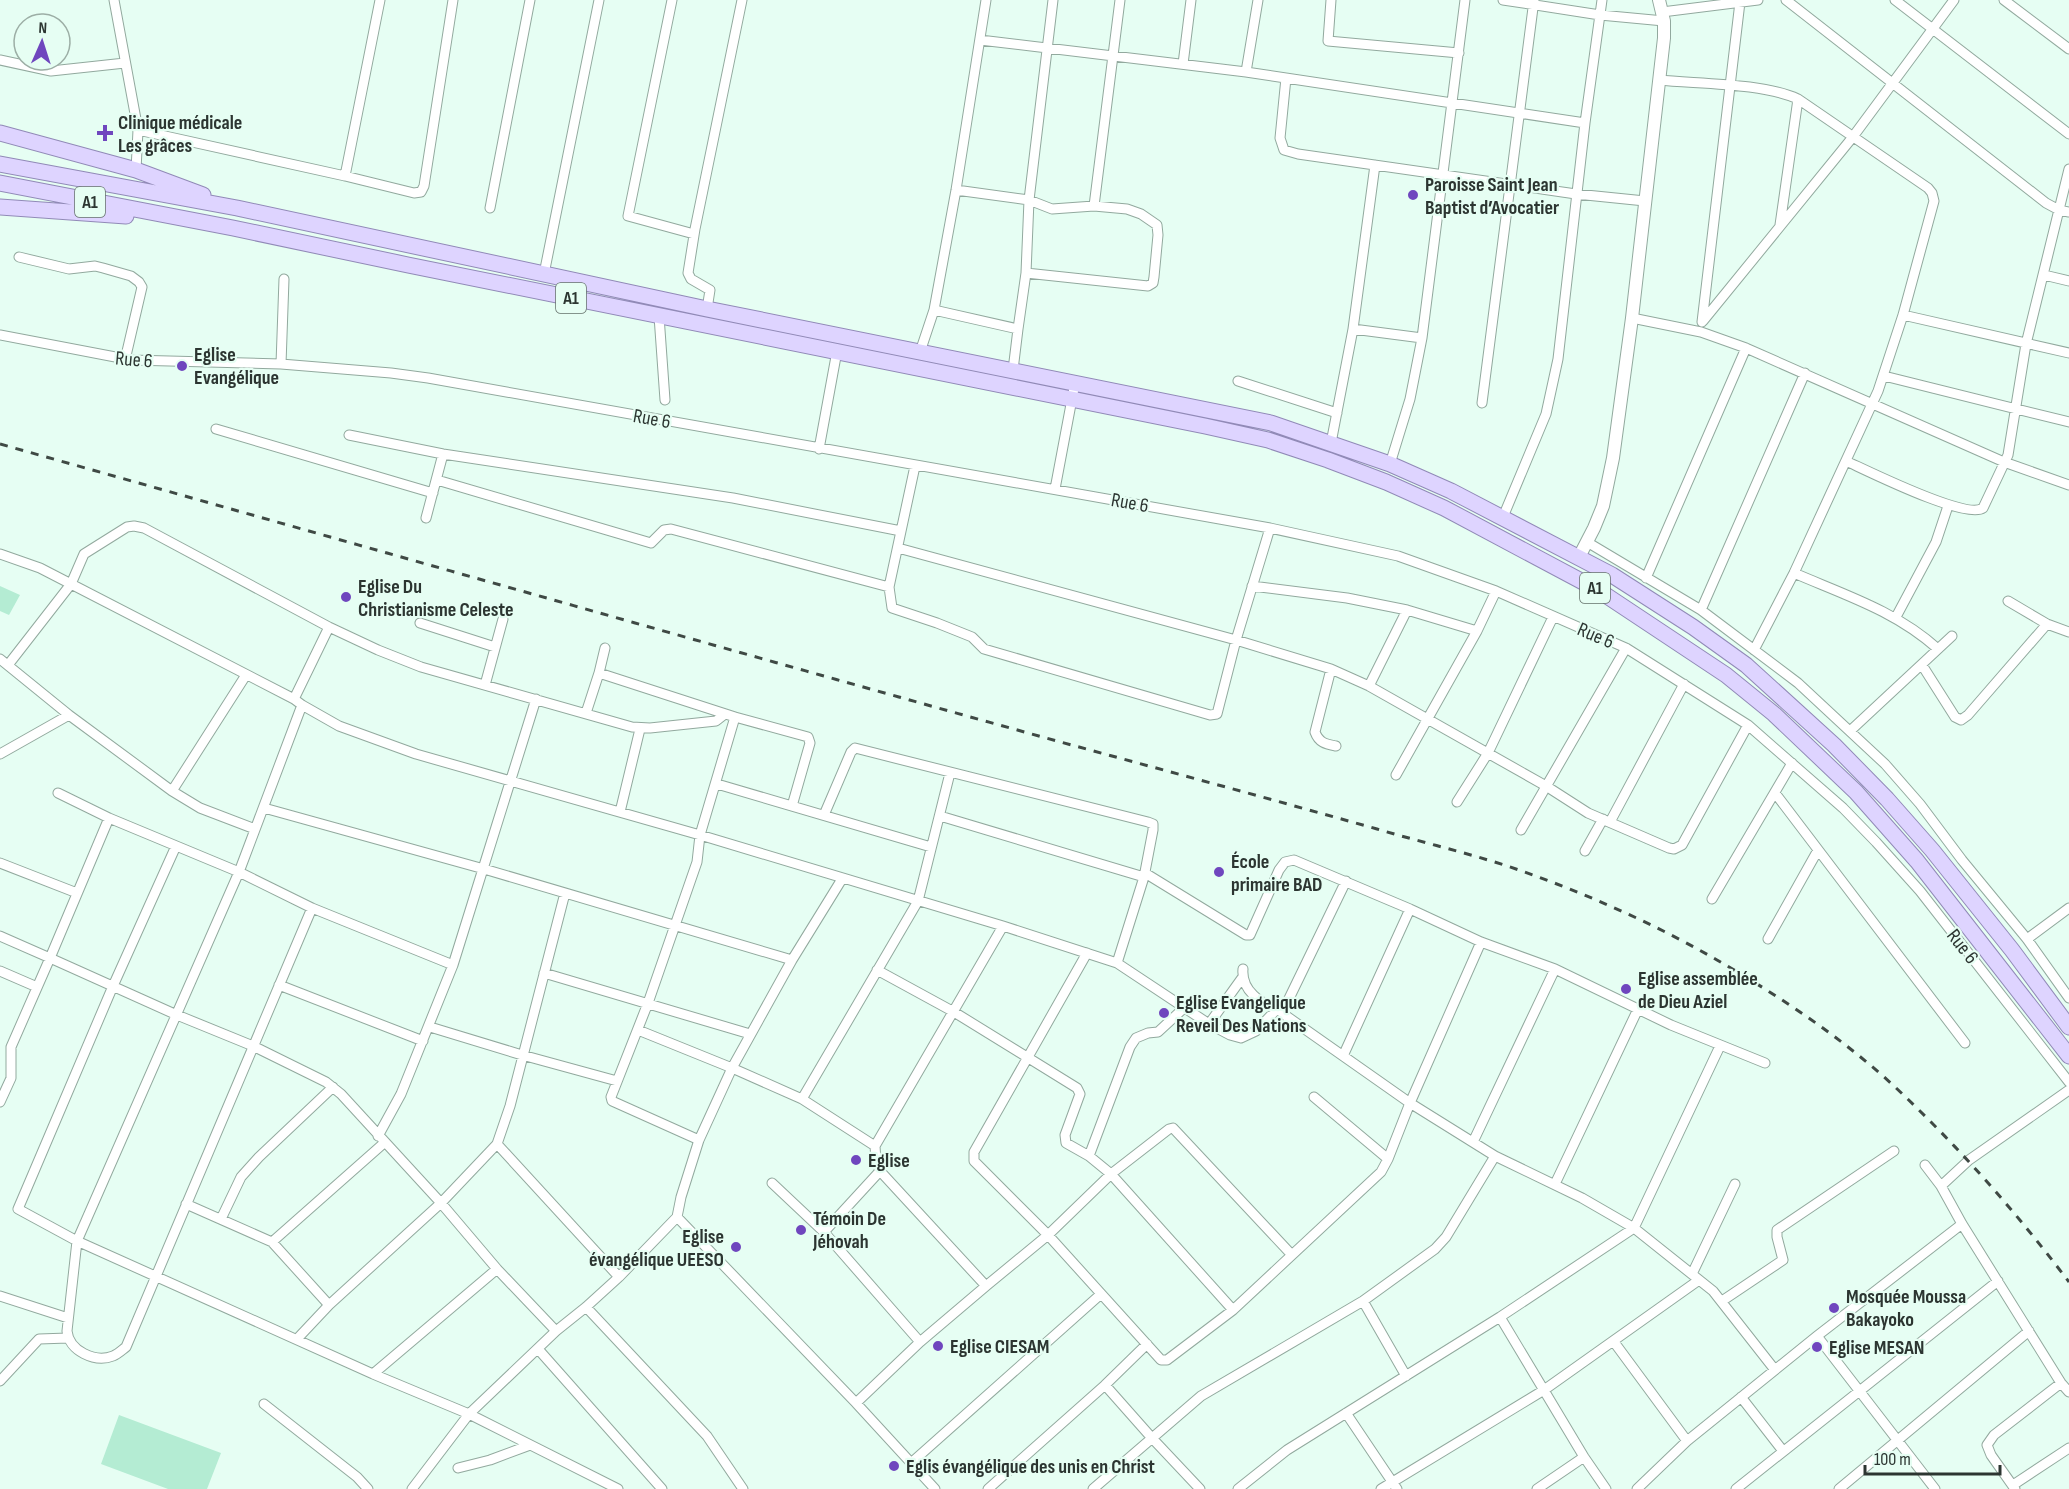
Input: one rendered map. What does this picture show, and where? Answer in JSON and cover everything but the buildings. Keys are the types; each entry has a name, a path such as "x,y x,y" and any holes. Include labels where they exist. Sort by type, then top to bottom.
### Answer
{"main road":[{"path":"0,133 136,170 237,208"},
{"name":"A1","path":"0,164 237,208 708,309 1271,423 1390,464 1451,491 1612,575 1746,665 1834,745 1887,799 1932,850 2012,950 2069,1027"},
{"name":"A1","path":"0,183 1268,440 1376,478 1444,508 1598,590 1726,675 1774,714 1856,792 1917,861 2069,1056"},
{"path":"0,207 46,212 181,219"}],"street":[{"path":"114,0 138,130 136,170"},
{"path":"345,176 380,0"},
{"path":"138,130 414,193 421,192 424,186 453,0"},
{"path":"490,208 530,0"},
{"path":"544,274 599,0"},
{"path":"672,0 628,216 694,234"},
{"path":"708,309 710,290 688,277 694,234 742,0"},
{"path":"920,352 934,310 956,190 986,0"},
{"path":"1013,370 1026,273 1029,200 1053,0"},
{"path":"1094,206 1120,0"},
{"path":"1183,64 1191,0"},
{"path":"1246,72 1258,0"},
{"path":"1331,0 1328,41 1459,53"},
{"path":"1390,464 1410,399 1422,338 1465,0"},
{"path":"1503,0 1534,2 1600,15 1662,11 1758,0"},
{"path":"1503,518 1546,414 1558,359 1576,194 1602,0"},
{"path":"1786,0 2046,203 2069,212"},
{"path":"1895,0 2069,134"},
{"path":"1702,321 1852,138 1954,0"},
{"path":"2004,0 2069,49"},
{"path":"1482,403 1534,2"},
{"path":"1701,332 1740,2"},
{"path":"1579,557 1603,506 1609,479 1632,318 1659,80 1662,11"},
{"path":"980,40 1246,72 1585,123"},
{"path":"0,60 51,71 125,63"},
{"path":"1286,78 1280,138 1284,150 1298,154 1443,173 1576,194 1645,201"},
{"path":"1659,80 1766,89 1798,99 1928,188 1934,201 1884,376 1794,573 1754,650"},
{"path":"1780,225 1798,99"},
{"path":"1331,443 1353,329 1375,165"},
{"path":"1846,461 1948,506 1981,511 2009,450 2026,344 2069,169"},
{"path":"956,190 1029,200 1052,209 1094,206 1127,209 1141,214 1157,225 1153,283 1148,286 1026,273"},
{"path":"19,257 69,269 95,266 131,276 139,282 142,287 125,360"},
{"path":"2044,275 2069,280"},
{"path":"281,364 284,279"},
{"path":"934,310 1018,329"},
{"path":"1903,315 2069,353"},
{"path":"659,316 664,400"},
{"path":"1632,318 1701,332 1746,348 2004,462 2069,485"},
{"path":"1353,329 1422,338"},
{"name":"Rue 6","path":"0,335 125,360 281,364 428,378 1270,528 1398,556 1496,591 1626,648 1748,725 1843,808 1920,891 2069,1082"},
{"path":"1646,578 1746,348"},
{"path":"819,449 837,351"},
{"path":"1701,610 1805,373"},
{"path":"1884,376 2069,422"},
{"path":"1238,381 1337,413"},
{"path":"1054,489 1075,382"},
{"path":"216,429 433,493"},
{"path":"349,435 443,454 733,498 902,531"},
{"path":"426,518 443,454"},
{"path":"915,466 889,587 892,608 972,637 984,649 1210,715 1217,714 1236,640 1270,528"},
{"path":"437,480 651,543 664,530 671,529 889,587"},
{"path":"1896,617 1936,542 1948,506"},
{"path":"255,829 200,808 172,791 69,715 4,662 70,584 79,563 88,550 127,527 139,526 329,627 422,667 640,729 716,721 725,714"},
{"path":"1587,542 1701,610 1798,683 1850,731 1885,764 1920,804 2068,994"},
{"path":"898,548 1236,640 1332,669 1369,686 1546,786 1578,807 1669,848 1674,849 1682,845 1748,725"},
{"path":"0,554 27,562 294,699 339,726 510,782 700,835 1003,926 1117,963 1209,1024 1241,1038 1256,1030 1279,1011 1346,881"},
{"path":"1794,573 1896,617 1938,649"},
{"path":"1252,586 1347,598 1407,610 1477,631"},
{"path":"1396,775 1477,631 1496,591"},
{"path":"2008,601 2047,624 2069,632"},
{"path":"1369,686 1407,610"},
{"path":"1457,802 1488,753 1553,617"},
{"path":"485,685 503,619"},
{"path":"420,623 495,647"},
{"path":"1922,665 1955,717 1961,720 1968,715 2047,624"},
{"path":"294,699 329,627"},
{"path":"1850,731 1952,636"},
{"path":"586,713 600,673 605,648"},
{"path":"1521,830 1626,648"},
{"path":"1332,669 1315,732 1317,739 1325,744 1336,746"},
{"path":"600,673 725,714 808,737 810,743 792,806"},
{"path":"172,791 246,675"},
{"path":"1585,851 1606,821 1684,684"},
{"path":"272,1242 381,1139 430,1027 453,965 536,699"},
{"path":"303,705 239,872 77,1241 68,1318 68,1338 81,1352 102,1358 114,1356 126,1347 312,908"},
{"path":"0,754 69,715"},
{"path":"699,1140 612,1101 610,1098 648,1003 697,862 700,835 735,717"},
{"path":"620,812 640,729"},
{"path":"824,815 851,752 855,748 1148,822 1153,825 1153,830 1144,875 1117,963"},
{"path":"1712,899 1792,763"},
{"path":"802,1100 918,901 950,772"},
{"path":"717,784 931,847"},
{"path":"58,793 109,818 239,872 312,908 453,965"},
{"path":"1775,793 1965,1043"},
{"path":"264,807 792,960"},
{"path":"940,816 1144,875 1246,935 1252,933 1279,870 1285,862 1293,860 1410,909 1480,942 1555,969 1720,1046 1765,1063"},
{"path":"0,1102 11,1078 11,1047 109,818"},
{"path":"176,846 18,1203 18,1209 77,1241 373,1374 469,1414 618,1489"},
{"path":"1768,939 1818,850"},
{"path":"0,863 77,893"},
{"path":"412,1489 469,1414 556,1332 620,1277 677,1217 699,1140 732,1068 792,960 842,879"},
{"path":"297,1339 329,1305 441,1203 497,1144 510,1106 565,893"},
{"path":"2027,939 2069,908"},
{"path":"1343,1056 1410,909"},
{"path":"986,1286 880,1171 876,1161 875,1146 1003,926"},
{"path":"0,936 177,1015 253,1046 326,1082 441,1203 497,1269 556,1332"},
{"path":"1087,953 1026,1058 973,1157 974,1161 1048,1235 1147,1344 1156,1357 1167,1360 1233,1310 1381,1172 1480,942"},
{"path":"1473,1142 1555,969"},
{"path":"878,970 954,1012 1026,1058 1072,1083 1080,1092 1064,1139 1066,1143 1089,1156 1111,1174 1233,1310"},
{"path":"0,971 38,987"},
{"path":"544,973 750,1034"},
{"path":"1209,1024 1242,973 1250,993 1410,1103 1495,1156 1610,1212 1634,1228 1696,1277 1722,1301 1775,1370"},
{"path":"279,985 423,1041"},
{"path":"1089,1156 1130,1047 1136,1038 1158,1032 1185,1007"},
{"path":"1555,1184 1638,1009"},
{"path":"430,1027 617,1081"},
{"path":"638,1030 732,1068 802,1100 875,1146"},
{"path":"1238,1489 1287,1450 1500,1317 1634,1228 1720,1046"},
{"path":"221,1219 246,1172 333,1087"},
{"path":"1941,1186 1969,1160 2069,1090"},
{"path":"1314,1097 1388,1159"},
{"path":"856,1403 920,1342 1048,1235 1111,1174 1173,1128 1291,1254"},
{"path":"497,1144 620,1277"},
{"path":"1722,1301 1783,1260 1777,1230 1894,1151"},
{"path":"1093,1489 1201,1396 1363,1301 1442,1243 1495,1156"},
{"path":"1925,1165 1941,1186 1962,1224 2061,1383 2069,1392"},
{"path":"824,1232 880,1171"},
{"path":"772,1183 824,1232 920,1342"},
{"path":"1381,1489 1395,1485 1544,1390 1614,1342 1696,1277 1735,1184"},
{"path":"186,1204 272,1242 329,1305"},
{"path":"677,1217 856,1403 934,1489"},
{"path":"1637,1489 1687,1441 1817,1336 1962,1224"},
{"path":"373,1374 497,1269"},
{"path":"1736,1489 1998,1281"},
{"path":"911,1463 1101,1294"},
{"path":"0,1296 68,1318"},
{"path":"1363,1301 1406,1376"},
{"path":"586,1307 707,1436 743,1489"},
{"path":"1500,1317 1584,1457 1606,1489"},
{"path":"1844,1488 1898,1439 2029,1331"},
{"path":"1817,1336 1935,1489"},
{"path":"0,1381 39,1339 68,1338"},
{"path":"1614,1342 1687,1441"},
{"path":"988,1489 1105,1385 1147,1344"},
{"path":"538,1349 662,1489"},
{"path":"2061,1383 1989,1440 1988,1449 2014,1487 2069,1448"},
{"path":"1105,1385 1200,1489"},
{"path":"1741,1397 1784,1451"},
{"path":"264,1404 368,1489"},
{"path":"1346,1413 1395,1485"},
{"path":"458,1468 490,1460 530,1445"},
{"path":"1537,1489 1584,1457"}],"green space":[{"path":"0,586 20,595 9,615 0,611"},
{"path":"119,1415 221,1453 207,1489 168,1489 101,1464"}],"railway":[{"path":"0,444 915,702 1466,854 1570,889 1645,922 1717,960 1786,1003 1853,1051 1894,1086 1964,1156 2069,1282"}],"place":[{"name":"Clinique médicale Les grâces","path":"105,133"},
{"name":"Paroisse Saint Jean Baptist d’Avocatier","path":"1413,195"},
{"name":"Eglise Evangélique","path":"182,366"},
{"name":"Eglise Du Christianisme Celeste","path":"346,597"},
{"name":"École primaire BAD","path":"1219,872"},
{"name":"Eglise assemblée de Dieu Aziel","path":"1626,989"},
{"name":"Eglise Evangelique Reveil Des Nations","path":"1164,1013"},
{"name":"Eglise","path":"856,1160"},
{"name":"Témoin De Jéhovah","path":"801,1230"},
{"name":"Eglise évangélique UEESO","path":"736,1247"},
{"name":"Mosquée Moussa Bakayoko","path":"1834,1308"},
{"name":"Eglise CIESAM","path":"938,1346"},
{"name":"Eglise MESAN","path":"1817,1347"},
{"name":"Eglis évangélique des unis en Christ","path":"894,1466"}]}
